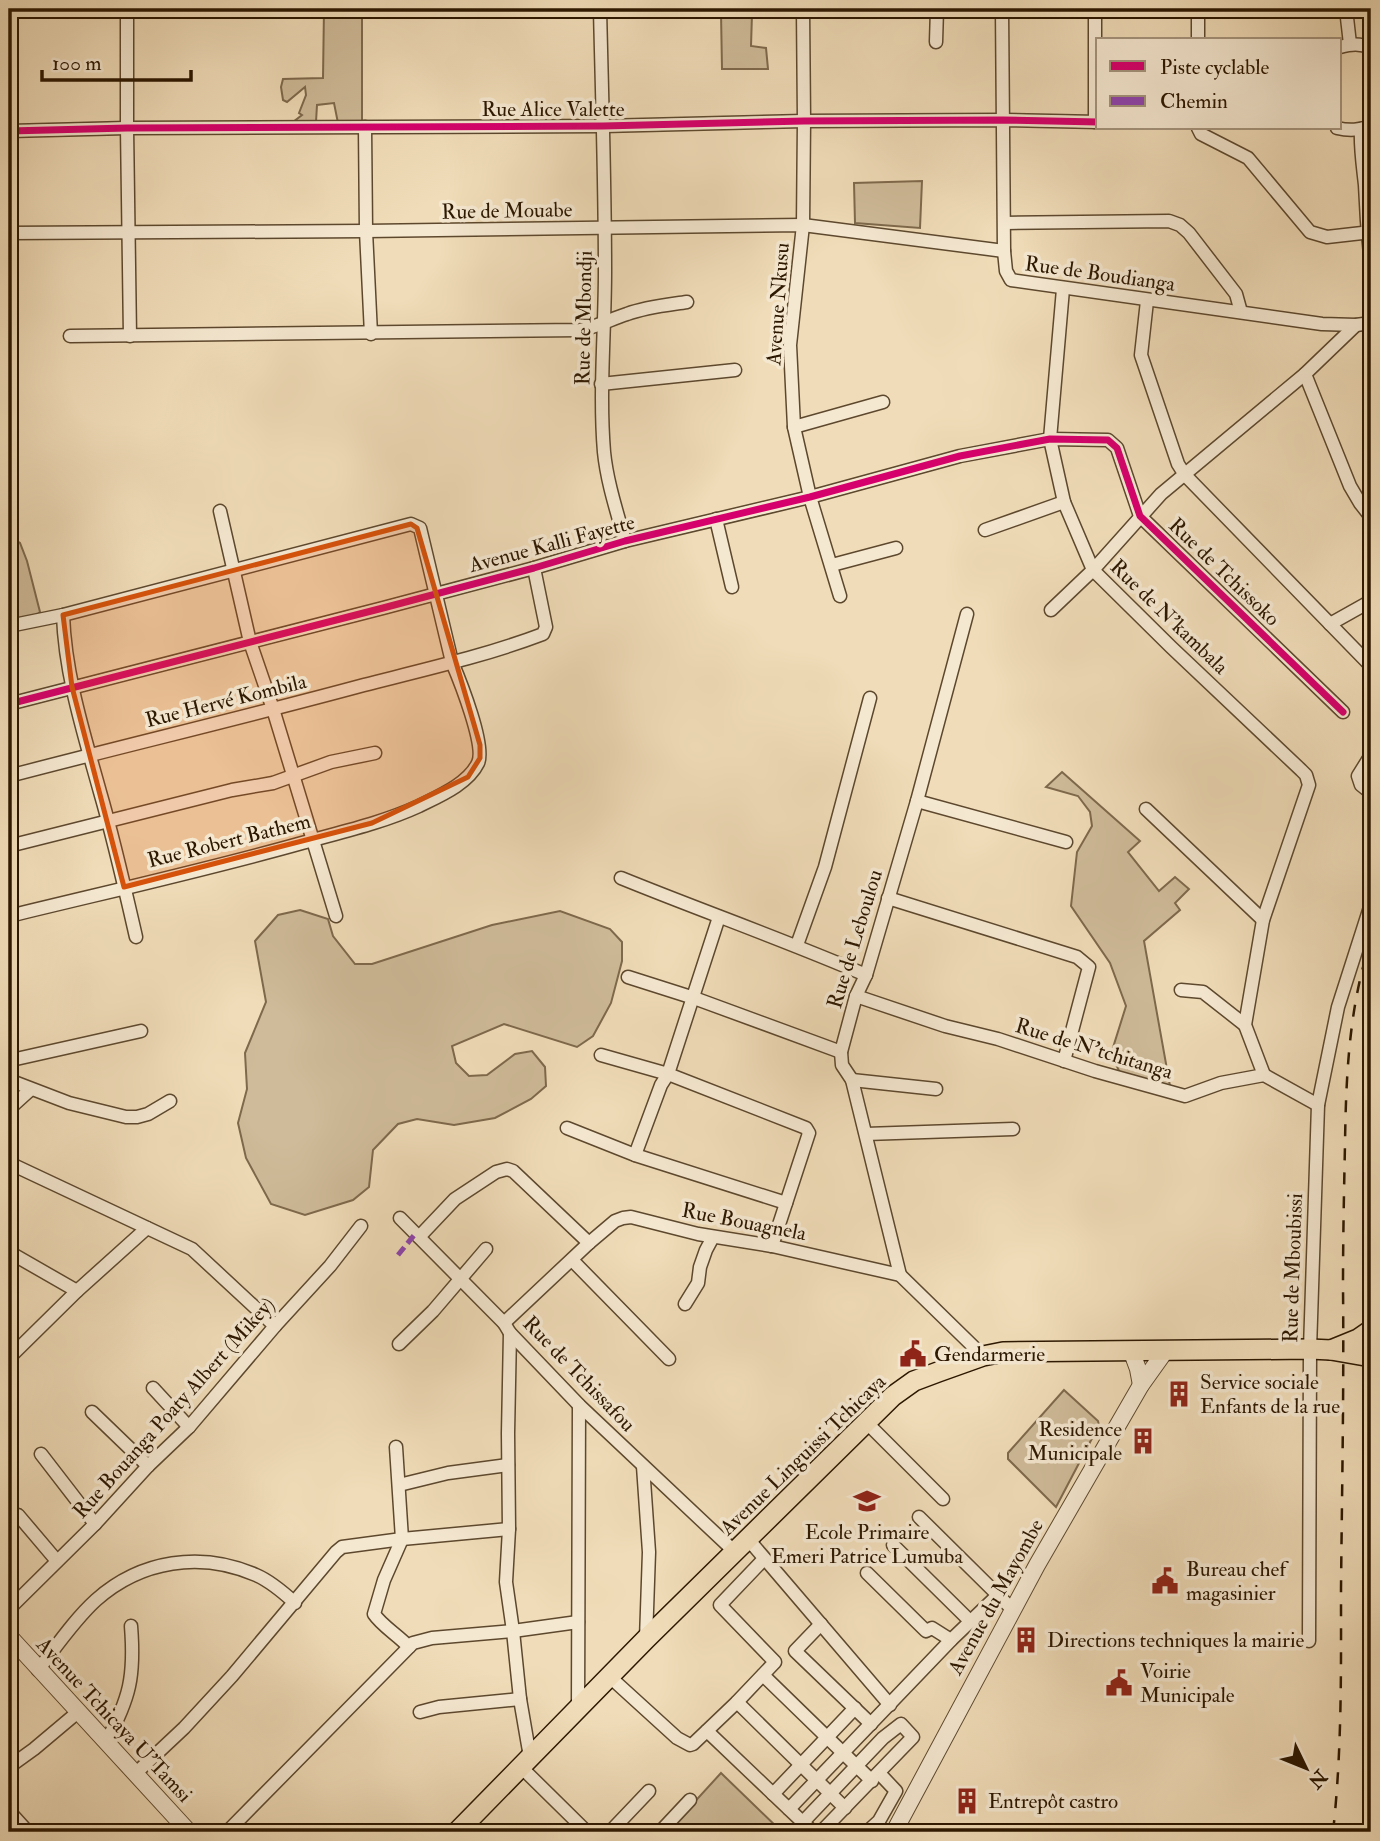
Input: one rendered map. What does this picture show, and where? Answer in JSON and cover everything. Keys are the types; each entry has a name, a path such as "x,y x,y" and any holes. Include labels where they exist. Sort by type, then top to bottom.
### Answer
{"main road":[{"path":"1331,1350 1359,1339 1371,1330"},
{"path":"1371,1330 1368,1339 1371,1355"},
{"name":"Avenue Linguissi Tchicaya","path":"457,1832 646,1639 893,1396 914,1381 983,1356 1003,1352 1310,1349 1371,1355"}],"street":[{"path":"9,11 214,9"},
{"name":"Rue de Mbondji","path":"600,9 605,229 605,323 601,384 604,454 625,541"},
{"name":"Avenue Nkusu","path":"803,9 803,225 790,345 794,427 810,497 841,596"},
{"path":"936,42 937,9"},
{"name":"Rue de Boudianga","path":"1002,9 1004,251 1006,271 1011,280 1322,324 1371,323"},
{"path":"1095,9 1096,66"},
{"path":"1198,9 1198,38"},
{"path":"1346,9 1345,45 1371,48"},
{"path":"127,10 130,336"},
{"name":"Rue Alice Valette","path":"9,131 127,128 603,127 804,121 1096,122"},
{"path":"365,127 371,334"},
{"path":"1342,129 1366,127 1365,185 1371,264"},
{"path":"1199,130 1201,134 1248,158 1310,232 1327,237 1369,232"},
{"path":"1005,223 1169,221 1180,225 1236,294 1241,312"},
{"name":"Rue de Mouabe","path":"9,233 803,225 1004,251"},
{"name":"Rue de N'kambala","path":"1063,289 1050,439 1064,502 1093,570 1307,775 1309,785 1263,920"},
{"path":"1146,301 1141,355 1178,464 1185,475 1371,666"},
{"path":"70,336 580,330 593,328 629,313 687,302"},
{"path":"1051,610 1093,570 1161,494 1306,374 1356,325"},
{"path":"601,384 735,370"},
{"path":"1306,374 1350,486 1371,517"},
{"path":"794,427 883,402"},
{"name":"Avenue Kalli Fayette","path":"9,704 534,568 625,541 810,497 960,456 1050,439 1108,440"},
{"name":"Rue de Tchissoko","path":"1108,440 1117,448 1140,516 1343,712"},
{"path":"985,530 1064,502"},
{"path":"220,511 250,642 336,916"},
{"path":"716,519 732,587"},
{"name":"Rue Robert Bathem","path":"9,916 262,854 384,819 418,806 454,787 477,767 480,744 452,662 420,528 411,524 233,571"},
{"path":"832,565 896,548"},
{"name":"Rue Hervé Kombila","path":"9,776 452,662 545,633 534,568"},
{"path":"9,626 63,615 233,571"},
{"path":"1330,624 1371,601"},
{"name":"Rue de Leboulou","path":"841,1052 918,801 967,614"},
{"path":"63,615 72,687 136,937"},
{"path":"797,945 825,867 870,698"},
{"path":"9,846 232,790 273,783 331,762 375,752"},
{"path":"1371,755 1358,776 1361,785 1371,793"},
{"path":"918,801 1066,842"},
{"path":"1146,809 1263,920 1245,1025 1264,1076 1318,1105"},
{"path":"621,878 719,918 797,945 866,975"},
{"path":"888,898 1077,957 1089,967 1065,1061"},
{"name":"Rue de Mboubissi","path":"1309,1641 1310,1349 1318,1105 1338,1007 1371,904"},
{"path":"635,1155 668,1074 719,918"},
{"path":"628,976 841,1052 842,1065 852,1080 900,1275 983,1356"},
{"path":"1181,990 1203,992 1245,1025"},
{"name":"Rue de N'tchitanga","path":"856,996 945,1026 998,1039 1185,1096 1221,1083 1264,1076"},
{"path":"141,1031 16,1059 10,1068 10,1081 69,1103 126,1117 148,1114 170,1101"},
{"path":"601,1055 668,1074 809,1131 772,1246"},
{"path":"852,1080 936,1089"},
{"path":"9,1109 30,1090"},
{"path":"567,1128 635,1155 786,1203"},
{"path":"866,1134 1013,1129"},
{"path":"9,1163 192,1249 275,1326"},
{"path":"419,1237 455,1199 496,1172 508,1169 589,1243"},
{"name":"Rue Bouagnela","path":"507,1328 589,1243 615,1221 623,1218 631,1217 713,1237 772,1246 900,1275"},
{"name":"Rue de Tchissafou","path":"400,1218 579,1405 643,1466 742,1545 764,1559 890,1705"},
{"name":"Rue Bouanga Poaty Albert (Mikey)","path":"9,1609 189,1427 330,1266 361,1226"},
{"path":"9,1358 77,1291 147,1228"},
{"path":"685,1304 698,1283 700,1267 713,1237"},
{"path":"399,1344 433,1311 486,1249"},
{"path":"12,1258 77,1291"},
{"path":"572,1260 669,1359"},
{"path":"507,1328 509,1529 506,1581 525,1762 587,1832"},
{"path":"1131,1350 1139,1369 1140,1385"},
{"name":"Avenue du Mayombe","path":"894,1832 1012,1609 1140,1385 1166,1350"},
{"path":"153,1388 189,1427"},
{"path":"578,1709 579,1405"},
{"path":"92,1412 148,1466"},
{"path":"866,1422 943,1499"},
{"path":"396,1447 402,1539 384,1580 374,1614 409,1647"},
{"path":"41,1454 95,1524"},
{"path":"399,1485 448,1473 508,1465"},
{"path":"643,1466 649,1552 646,1639"},
{"path":"18,1515 57,1561"},
{"path":"919,1517 1012,1609"},
{"path":"135,1774 184,1728 232,1676 342,1547 509,1529"},
{"path":"893,1545 970,1621"},
{"path":"610,1677 677,1738 686,1744 693,1744 775,1662 720,1605 764,1559"},
{"path":"38,1670 94,1601 117,1583 154,1567 192,1560 230,1566 258,1576 295,1603"},
{"path":"867,1573 926,1632 932,1628 951,1640"},
{"path":"789,1809 951,1640 998,1595"},
{"path":"227,1832 409,1647 419,1641 578,1622"},
{"path":"821,1624 795,1651 871,1724"},
{"path":"106,1742 119,1718 132,1678 131,1626"},
{"name":"Avenue Tchicaya U'Tamsi","path":"9,1636 190,1832"},
{"path":"763,1675 856,1766 896,1791 879,1821 867,1832"},
{"path":"420,1712 439,1707 520,1699"},
{"path":"737,1702 845,1808"},
{"path":"773,1794 855,1708"},
{"path":"9,1767 78,1712"},
{"path":"803,1822 883,1738 901,1724 913,1737 821,1832"},
{"path":"707,1731 813,1832"},
{"path":"610,1832 649,1791"},
{"path":"660,1832 690,1800"},
{"path":"9,1811 28,1832"},
{"path":"568,1832 578,1823"}],"highlighted area":[{"path":"411,524 417,528 480,745 480,758 468,777 372,823 124,887 72,687 63,615"}],"shaded area":[{"path":"324,9 362,9 362,122 338,123 334,103 317,105 316,122 293,122 302,115 299,113 306,95 305,87 287,102 283,100 283,79 323,78"},
{"path":"721,13 752,14 751,46 766,48 768,69 722,69"},
{"path":"922,181 920,228 855,223 854,183"},
{"path":"9,536 20,543 40,612 31,620 9,624"},
{"path":"1062,772 1140,841 1128,852 1159,891 1175,877 1189,889 1175,903 1180,910 1144,941 1170,1086 1120,1073 1111,1054 1126,1006 1110,963 1071,906 1077,852 1092,826 1090,812 1078,796 1046,787"},
{"path":"300,910 328,919 333,936 355,964 372,964 492,925 560,911 610,929 622,942 622,961 611,1003 593,1036 577,1047 504,1024 452,1046 456,1063 469,1076 487,1075 515,1054 532,1051 545,1067 546,1086 531,1099 495,1118 454,1125 417,1119 398,1124 373,1150 369,1187 353,1200 305,1215 271,1204 246,1158 238,1123 247,1089 245,1053 266,1002 255,941 278,915"},
{"path":"1064,1390 1098,1421 1099,1425 1056,1507 1008,1459 1008,1453"},
{"path":"721,1773 782,1832 667,1832"}],"railway":[{"path":"1333,1832 1340,1710 1346,1092 1353,1015 1371,940"}],"marked path":[{"path":"398,1255 415,1234"}],"cycle path":[{"path":"9,131 603,126 804,121 1096,122"},
{"path":"9,704 383,608 625,541 810,497 960,456 1050,439 1108,440 1117,448 1140,516 1343,712"}],"place":[{"name":"Gendarmerie","path":"913,1354"},
{"name":"Service sociale Enfants de la rue","path":"1179,1394"},
{"name":"Residence Municipale","path":"1143,1441"},
{"name":"Ecole Primaire Emeri Patrice Lumuba","path":"867,1501"},
{"name":"Bureau chef magasinier","path":"1165,1581"},
{"name":"Directions techniques la mairie","path":"1026,1640"},
{"name":"Voirie Municipale","path":"1119,1683"},
{"name":"Entrepôt castro","path":"967,1801"}]}
